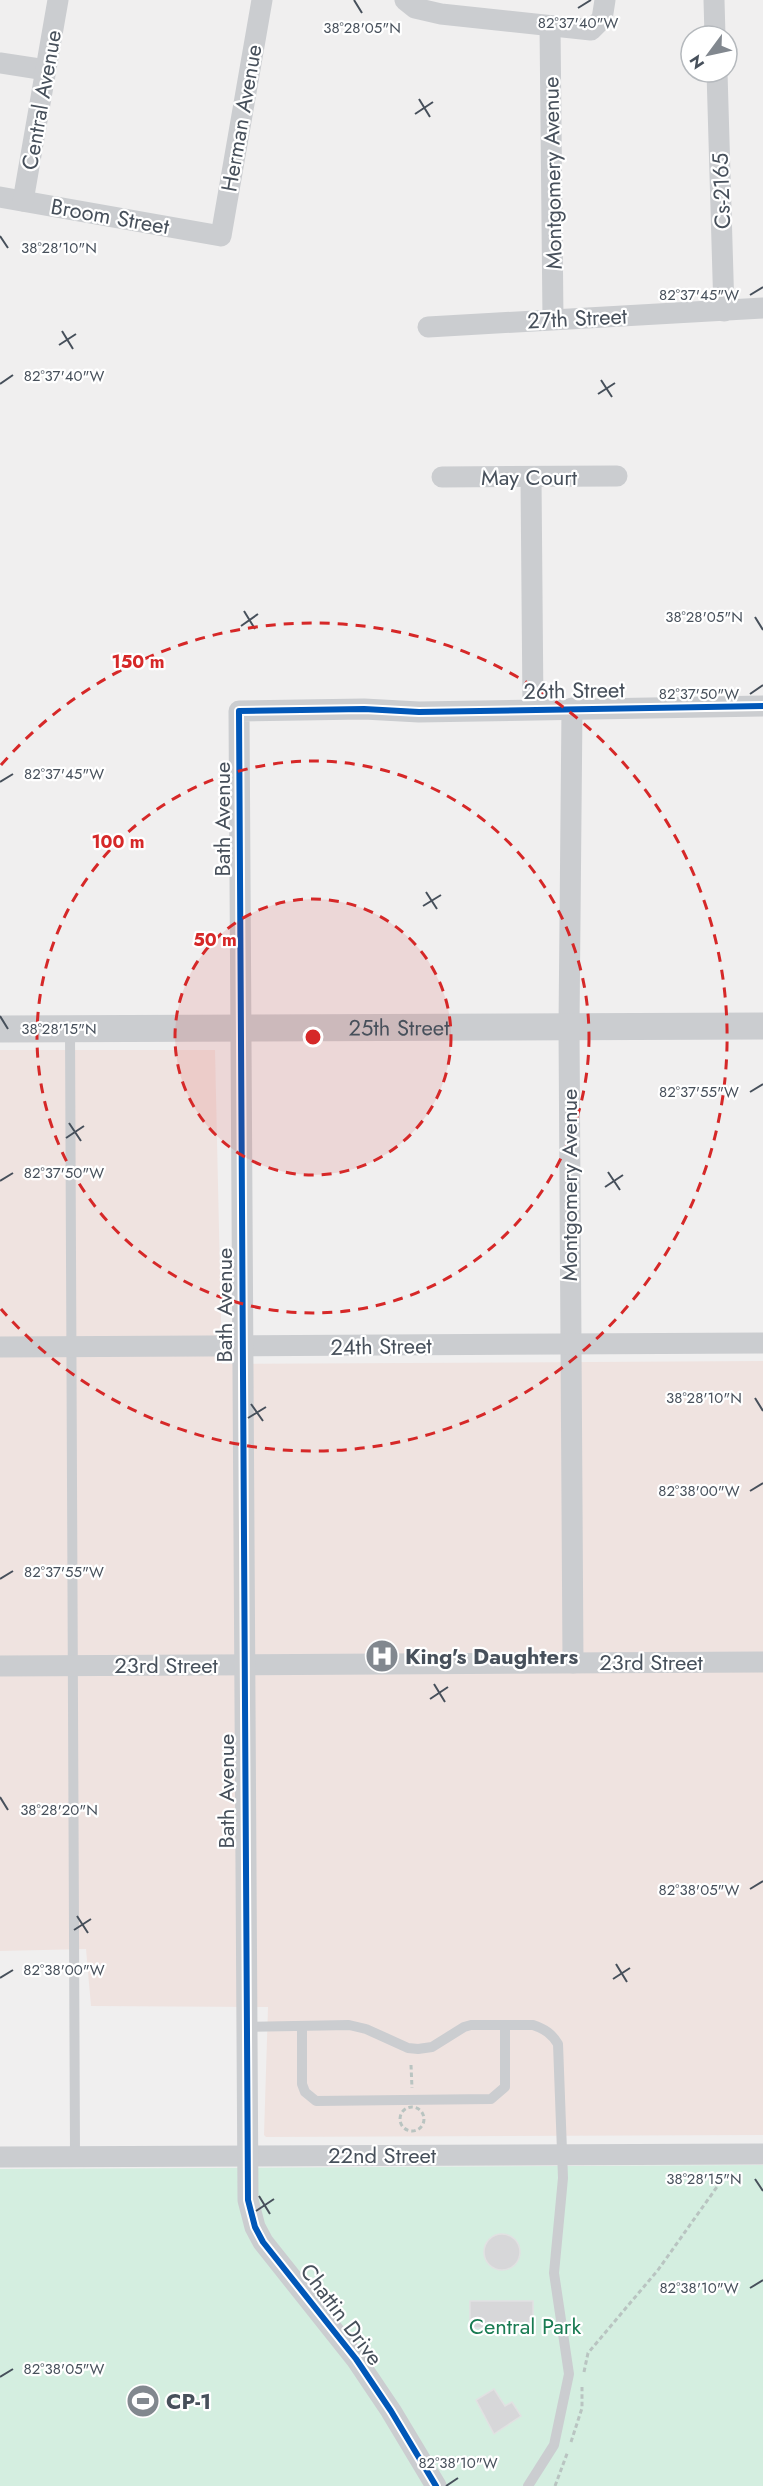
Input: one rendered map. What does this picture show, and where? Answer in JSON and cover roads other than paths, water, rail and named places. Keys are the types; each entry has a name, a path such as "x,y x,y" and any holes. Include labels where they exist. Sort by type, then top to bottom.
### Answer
{"street":[{"name":"Central Avenue","path":"23,201 58,0"},
{"name":"Herman Avenue","path":"221,236 262,0"},
{"path":"407,1 415,8 441,14 591,30 602,19 605,0"},
{"path":"714,0 715,24"},
{"name":"Montgomery Avenue","path":"550,26 553,320"},
{"path":"0,63 46,70"},
{"name":"Cs-2165","path":"717,84 724,311"},
{"name":"Broom Street","path":"0,196 221,236"},
{"name":"27th Street","path":"428,327 763,308"},
{"name":"May Court","path":"442,477 617,476"},
{"path":"531,478 532,709"},
{"name":"26th Street","path":"494,710 763,706"},
{"name":"Montgomery Avenue","path":"572,708 569,1027 573,1663"},
{"name":"Bath Avenue","path":"246,2155 239,711 494,710"},
{"name":"25th Street","path":"0,1029 763,1026"},
{"name":"24th Street","path":"0,1347 763,1343"},
{"name":"23rd Street","path":"0,1666 763,1662"},
{"name":"22nd Street","path":"0,2157 763,2154"},
{"name":"Chattin Drive","path":"246,2155 248,2200 255,2228 263,2242 356,2360 391,2411 436,2486"}],"lane":[{"path":"70,1029 75,2156"},
{"path":"246,2027 349,2025 366,2029 408,2048 418,2049 441,2043 464,2027 533,2025 553,2035 558,2044 563,2156 562,2197 554,2273 569,2374 554,2445 528,2486"},
{"path":"302,2026 302,2084 305,2092 316,2101 492,2099 505,2087 505,2025"}],"place":[{"name":"King's Daughters","path":"382,1656"},
{"name":"CP-1","path":"143,2401"}],"park label":[{"name":"Central Park","path":"525,2326"}]}
